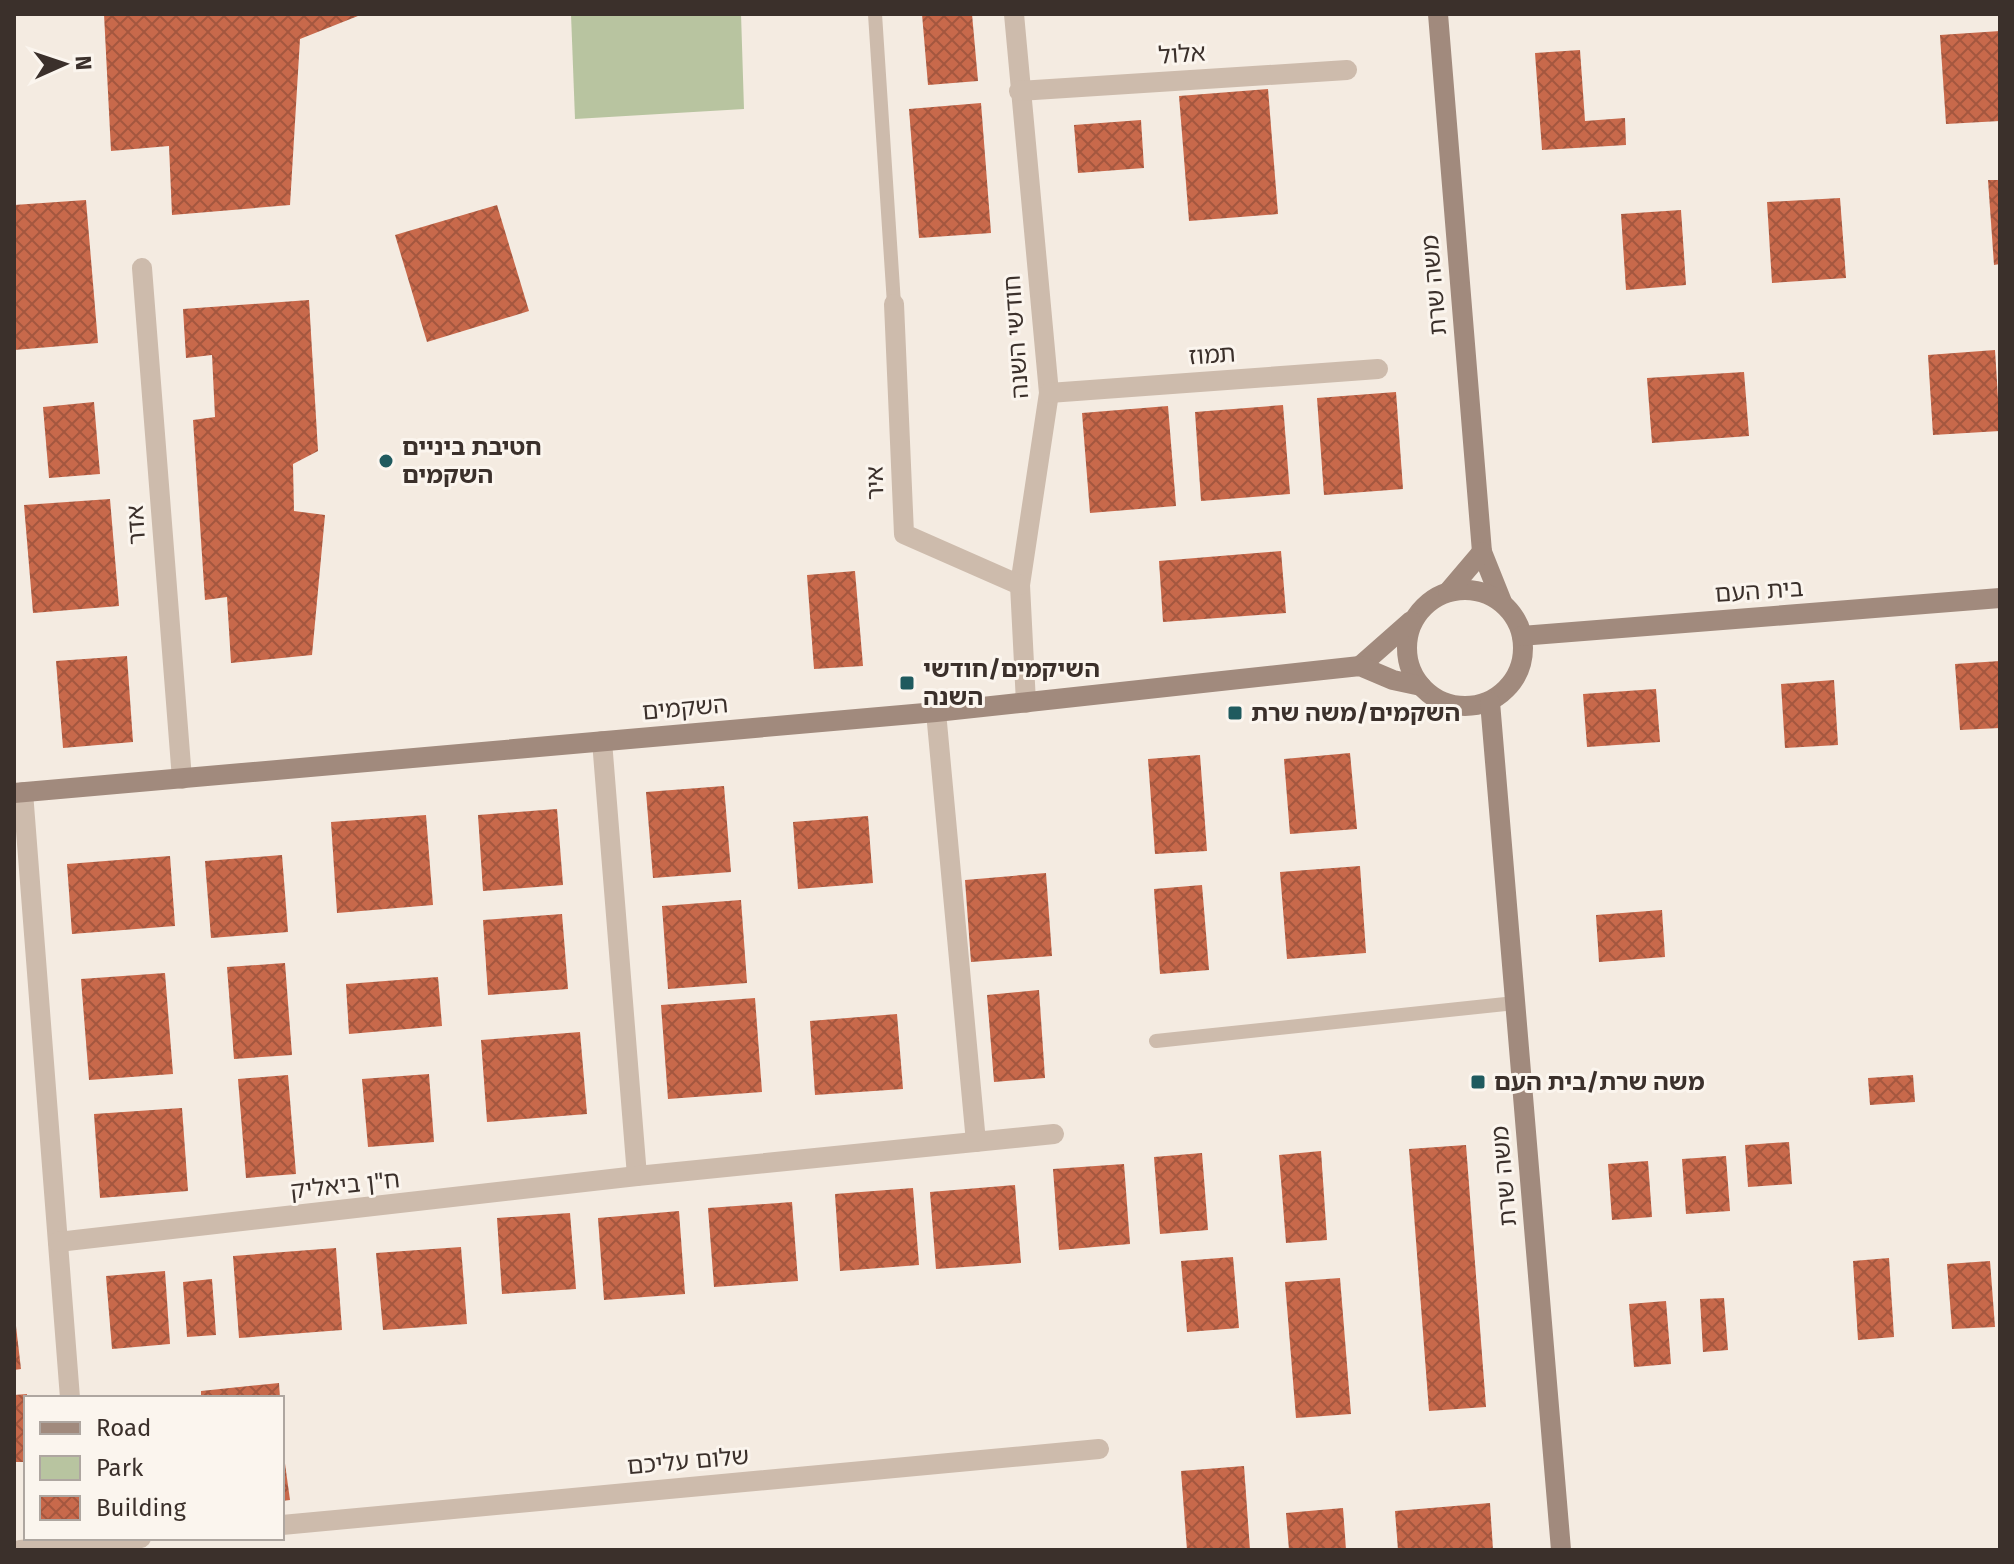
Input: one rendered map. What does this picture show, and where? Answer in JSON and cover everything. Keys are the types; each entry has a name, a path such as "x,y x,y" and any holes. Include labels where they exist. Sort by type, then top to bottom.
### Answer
{"street":[{"name":"חודשי השנה","path":"1014,14 1049,393 1020,585 1026,703"},
{"name":"משה שרת","path":"1438,14 1482,552 1502,602"},
{"name":"אלול","path":"1019,91 1347,70"},
{"name":"אדר","path":"142,268 182,779"},
{"name":"איר","path":"894,304 904,534 1020,585"},
{"name":"תמוז","path":"1049,393 1378,369"},
{"path":"1448,592 1482,552"},
{"path":"1360,666 1390,643 1417,614 1431,601 1448,592 1467,589 1485,593 1502,602 1515,617 1522,636 1523,655 1518,674 1506,690 1490,702 1472,706 1453,705 1435,698 1421,686 1411,669 1407,650 1409,632 1417,614"},
{"name":"בית העם","path":"1522,636 2000,598"},
{"name":"השקמים","path":"18,793 936,712 1360,666 1393,680 1421,686"},
{"name":"משה שרת","path":"1490,702 1561,1550"},
{"path":"936,712 976,1142"},
{"path":"602,741 637,1176"},
{"path":"18,793 70,1396"},
{"name":"ח\"ן ביאליק","path":"58,1242 637,1176 1054,1134"},
{"name":"שלום עליכם","path":"284,1525 1099,1449"},
{"path":"20,1550 121,1540"}],"lane":[{"path":"875,14 894,304"},
{"path":"1156,1041 1515,1003"}],"green space":[{"path":"571,14 741,14 744,109 575,119"}],"building":[{"path":"104,14 363,14 300,39 290,205 172,215 169,146 111,151"},
{"path":"922,14 972,14 978,81 928,85"},
{"path":"2000,31 2000,121 1946,124 1940,35"},
{"path":"1580,50 1585,121 1625,118 1626,145 1542,150 1535,53"},
{"path":"1268,89 1278,214 1189,221 1179,96"},
{"path":"981,103 991,233 919,238 909,109"},
{"path":"1141,120 1144,168 1078,173 1074,125"},
{"path":"1988,180 2000,180 2000,264 1994,265"},
{"path":"1840,198 1846,278 1772,283 1767,202"},
{"path":"86,200 98,343 14,350 14,205"},
{"path":"497,205 529,311 427,342 395,235"},
{"path":"1681,210 1686,285 1626,290 1621,214"},
{"path":"309,300 318,451 293,464 294,511 325,515 312,655 231,663 227,597 205,600 193,420 215,417 212,355 186,358 183,309"},
{"path":"1995,350 2000,431 1933,435 1928,355"},
{"path":"1744,372 1749,436 1652,443 1647,378"},
{"path":"1396,392 1403,489 1324,495 1317,398"},
{"path":"94,402 100,474 49,478 43,407"},
{"path":"1283,405 1290,494 1201,501 1195,412"},
{"path":"1168,406 1176,506 1090,513 1082,413"},
{"path":"110,499 119,606 33,613 24,505"},
{"path":"1281,551 1286,613 1163,622 1159,561"},
{"path":"855,571 863,666 814,669 807,575"},
{"path":"127,656 133,742 63,748 56,661"},
{"path":"2000,661 2000,728 1960,730 1955,664"},
{"path":"1834,680 1838,745 1785,748 1781,684"},
{"path":"1656,689 1660,742 1587,747 1583,694"},
{"path":"1350,753 1357,829 1290,834 1284,759"},
{"path":"1200,755 1207,851 1155,854 1148,759"},
{"path":"724,786 731,872 653,878 646,792"},
{"path":"557,809 563,885 483,891 478,815"},
{"path":"426,815 433,905 337,913 331,822"},
{"path":"868,816 873,883 798,889 793,822"},
{"path":"282,855 288,932 211,938 205,861"},
{"path":"170,856 175,926 72,934 67,864"},
{"path":"1360,866 1366,953 1287,959 1280,872"},
{"path":"1046,873 1052,956 971,962 965,880"},
{"path":"1202,885 1209,970 1160,974 1154,889"},
{"path":"741,900 747,983 668,989 662,906"},
{"path":"1662,910 1665,957 1599,962 1596,915"},
{"path":"562,914 568,989 488,995 483,920"},
{"path":"285,963 292,1055 234,1059 227,967"},
{"path":"165,973 173,1074 89,1080 81,979"},
{"path":"438,977 442,1026 349,1034 346,984"},
{"path":"1039,990 1045,1078 994,1082 987,995"},
{"path":"755,998 762,1092 668,1099 661,1005"},
{"path":"897,1014 903,1089 815,1095 810,1021"},
{"path":"580,1032 587,1114 487,1122 481,1040"},
{"path":"429,1074 434,1142 368,1147 362,1079"},
{"path":"288,1075 296,1174 246,1178 238,1079"},
{"path":"1913,1075 1915,1102 1870,1105 1868,1078"},
{"path":"182,1108 188,1191 100,1198 94,1114"},
{"path":"1789,1142 1792,1184 1748,1187 1745,1145"},
{"path":"1466,1145 1486,1407 1429,1411 1409,1149"},
{"path":"1321,1151 1327,1240 1286,1243 1279,1155"},
{"path":"1202,1153 1208,1230 1160,1234 1154,1157"},
{"path":"1726,1156 1730,1211 1686,1214 1682,1159"},
{"path":"1648,1161 1652,1217 1612,1220 1608,1164"},
{"path":"1124,1164 1130,1244 1059,1250 1053,1169"},
{"path":"1015,1185 1021,1263 936,1269 930,1192"},
{"path":"913,1188 919,1265 840,1271 835,1194"},
{"path":"792,1202 798,1281 714,1287 708,1208"},
{"path":"679,1211 685,1294 604,1300 598,1218"},
{"path":"570,1213 576,1289 502,1294 497,1218"},
{"path":"461,1247 467,1324 383,1330 376,1253"},
{"path":"336,1248 342,1330 239,1338 233,1256"},
{"path":"1233,1257 1239,1328 1187,1332 1181,1261"},
{"path":"1889,1258 1894,1337 1858,1340 1853,1261"},
{"path":"1990,1261 1995,1327 1952,1329 1947,1264"},
{"path":"165,1271 170,1344 112,1349 106,1276"},
{"path":"1340,1278 1351,1414 1296,1418 1285,1282"},
{"path":"212,1279 216,1335 187,1337 183,1282"},
{"path":"1724,1298 1728,1350 1703,1352 1700,1299"},
{"path":"1666,1301 1671,1364 1634,1367 1629,1304"},
{"path":"14,1309 21,1369 14,1370"},
{"path":"279,1383 280,1396 201,1396 201,1391"},
{"path":"27,1394 24,1396 24,1462 14,1462 14,1395"},
{"path":"284,1456 290,1500 284,1501"},
{"path":"1244,1466 1250,1550 1187,1550 1181,1471"},
{"path":"1490,1503 1493,1550 1398,1550 1395,1511"},
{"path":"1343,1508 1346,1550 1289,1550 1286,1513"}],"place":[{"name":"חטיבת ביניים השקמים","path":"386,461"},
{"name":"השיקמים/חודשי השנה","path":"907,683"},
{"name":"השקמים/משה שרת","path":"1235,713"},
{"name":"משה שרת/בית העם","path":"1478,1082"}]}
